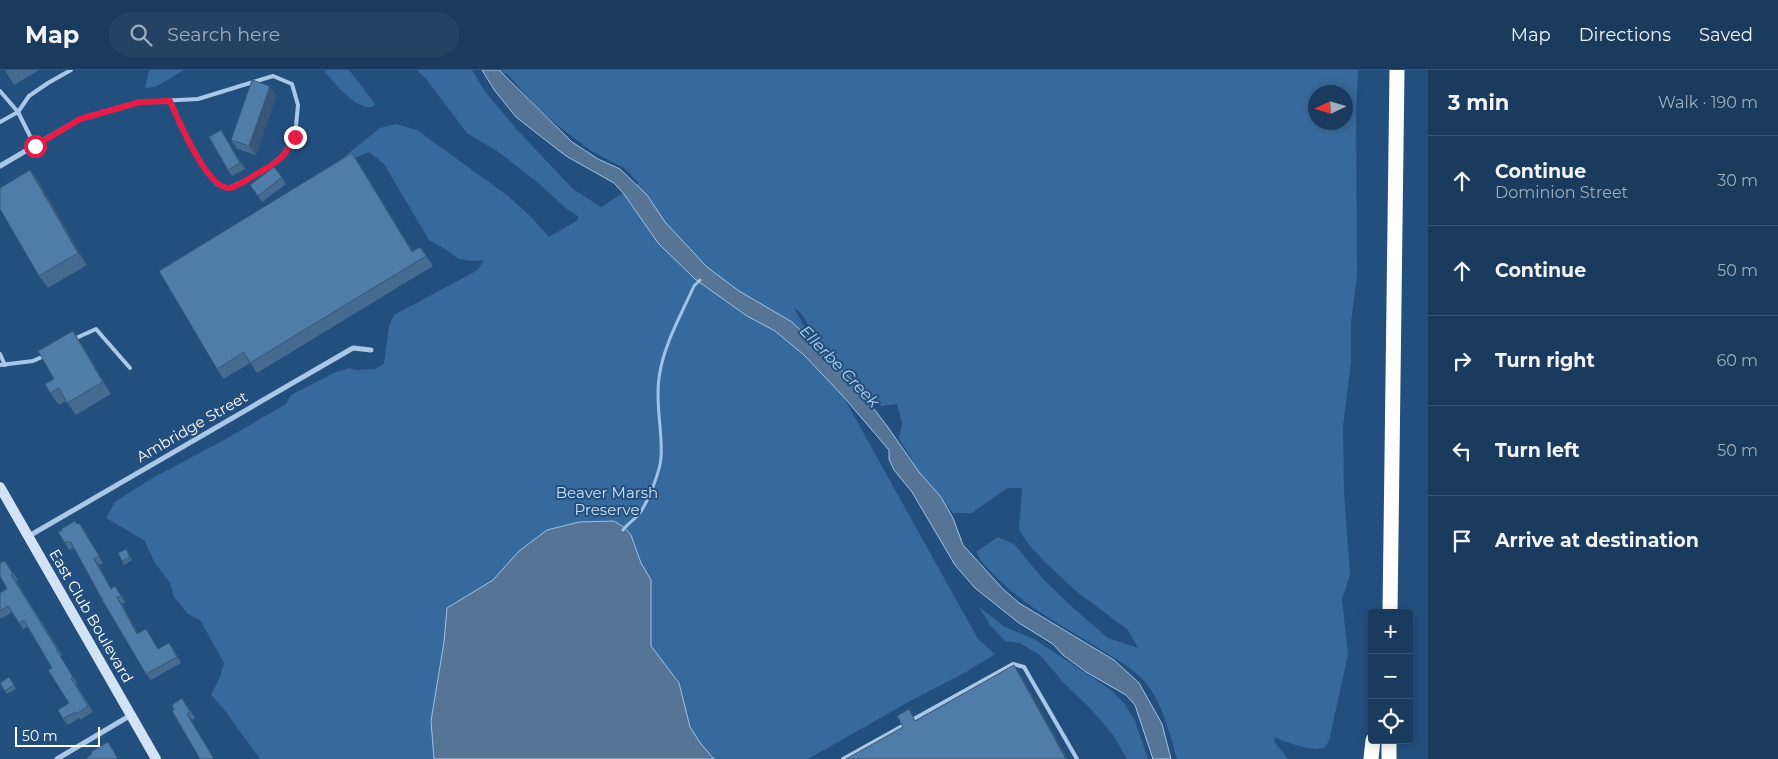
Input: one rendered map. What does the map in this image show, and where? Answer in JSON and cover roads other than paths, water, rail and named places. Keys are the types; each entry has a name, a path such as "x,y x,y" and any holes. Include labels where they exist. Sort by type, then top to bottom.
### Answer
{"highway":[{"path":"1390,609 1397,70"},
{"path":"1371,759 1373,744"},
{"path":"1389,744 1389,759"}],"street":[{"path":"0,166 80,119"},
{"name":"Ambridge Street","path":"28,537 353,348 371,350"},
{"name":"East Club Boulevard","path":"1,491 156,759"},
{"path":"57,759 131,715"}],"lane":[{"path":"0,122 18,112 29,96 70,70"},
{"path":"80,119 140,102 198,100 273,76 292,84 298,105 295,137 282,156 249,179 228,188 217,184 207,173 193,150 170,101"},
{"path":"0,91 18,112 35,146"},
{"path":"69,341 96,329 130,368"},
{"path":"0,354 3,365 33,361 47,354"},
{"path":"843,759 1013,664 1024,667 1077,759"}],"waterway":[{"path":"623,530 641,511 657,476 661,458 658,398 661,366 668,342 678,319 694,286 700,280"}],"water label":[{"name":"Ellerbe Creek","path":"840,366"}],"park label":[{"name":"Beaver Marsh Preserve","path":"607,502"}]}
